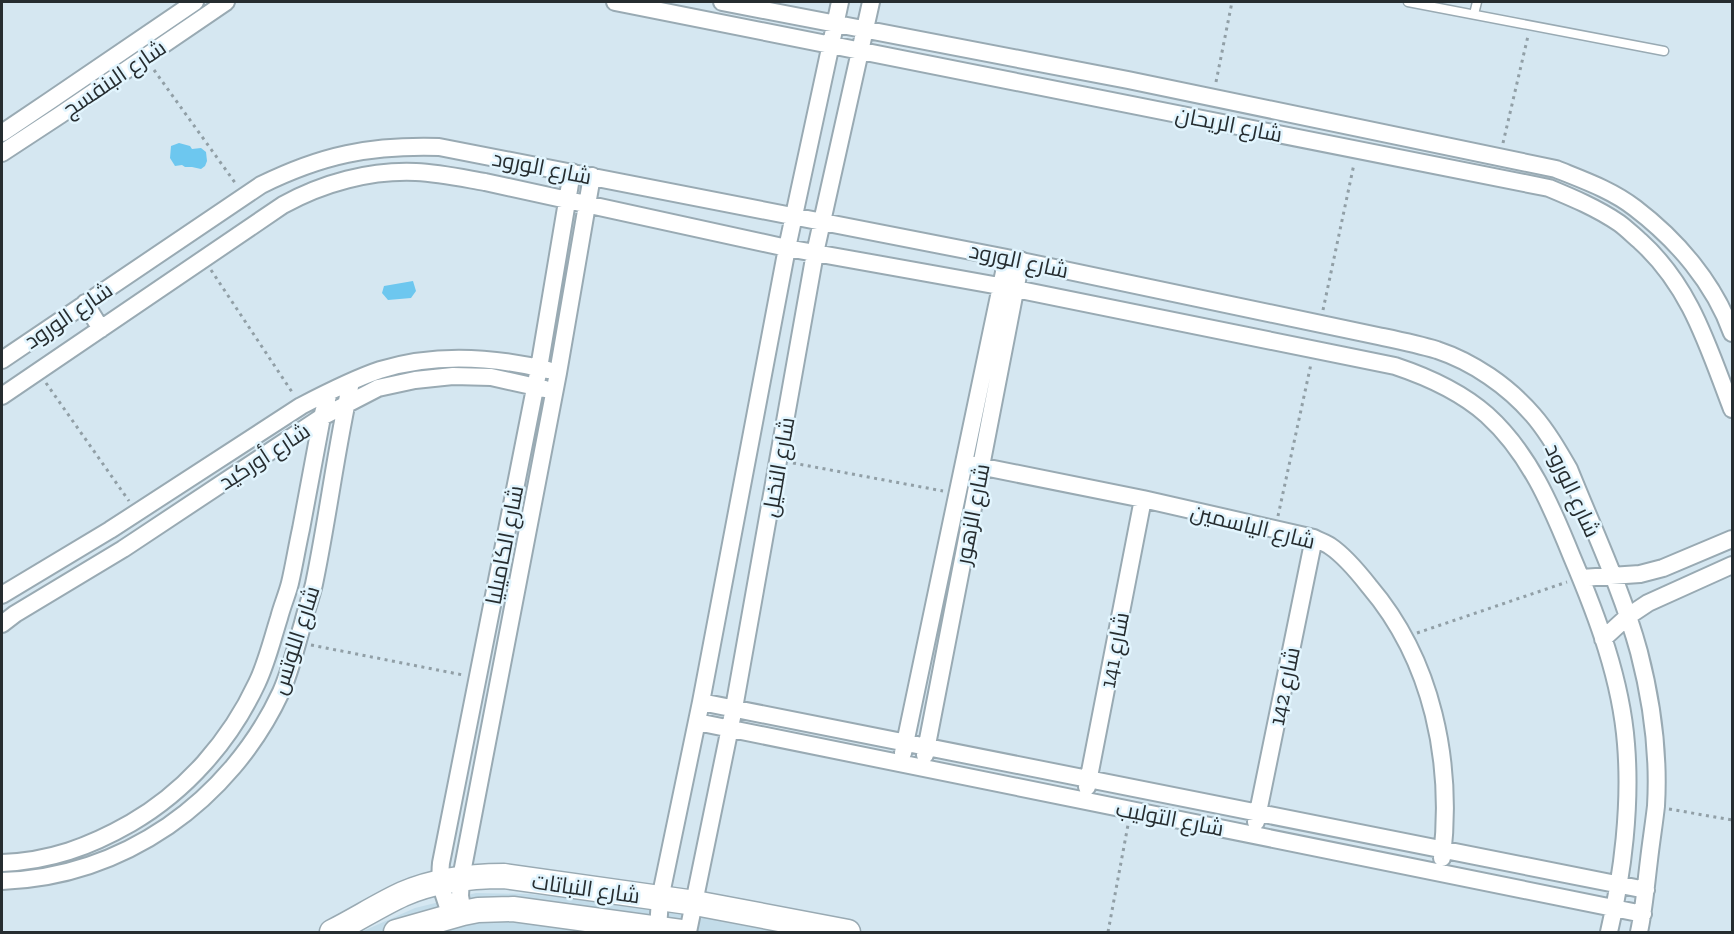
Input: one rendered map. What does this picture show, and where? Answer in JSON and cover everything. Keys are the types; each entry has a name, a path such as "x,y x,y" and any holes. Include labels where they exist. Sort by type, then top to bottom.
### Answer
{"street":[{"name":"شارع البنفسج","path":"9,128 195,2"},
{"name":"شارع البنفسج","path":"2,153 226,2"},
{"name":"شارع الريحان","path":"623,2 1549,188 1583,202 1620,224 1670,273 1700,325 1732,409"},
{"name":"شارع الريحان","path":"722,2 1212,98 1556,169 1596,186 1634,207 1667,236 1708,284 1724,312 1732,333"},
{"name":"شارع النخيل","path":"666,931 660,898 701,702 787,248 840,2"},
{"name":"شارع النخيل","path":"688,933 734,708 815,253 871,2"},
{"path":"51,100 60,115"},
{"path":"9,128 25,138"},
{"name":"شارع الورود","path":"2,360 244,196 288,172 347,153 408,146 439,147 1014,259 1378,336 1438,351 1473,367 1505,388 1533,415 1556,446 1569,469 1628,617 1639,652 1649,702 1654,732 1656,772 1656,806 1639,933"},
{"path":"485,182 492,157"},
{"name":"شارع الورود","path":"2,396 282,205 336,182 385,173 414,172 485,182 787,248 1008,288 1371,361 1428,377 1458,393 1486,414 1510,438 1542,488 1581,578 1603,639 1621,707 1628,780 1619,884 1609,933"},
{"name":"شارع الكاميليا","path":"457,914 460,896 441,863 539,368 572,172"},
{"name":"شارع الكاميليا","path":"451,880 558,373 592,176"},
{"path":"1650,251 1667,236"},
{"name":"شارع الزهور","path":"901,763 964,463 1014,259"},
{"name":"شارع الزهور","path":"922,768 981,466 1008,288"},
{"path":"85,303 101,329"},
{"path":"1314,350 1320,324"},
{"path":"1371,361 1378,336"},
{"name":"شارع أوركيد","path":"2,595 69,555 301,406 381,370 418,362 495,359 558,373"},
{"name":"شارع أوركيد","path":"2,624 123,549 322,417 378,388 415,380 453,376 491,377 554,391"},
{"name":"شارع اللوتس","path":"2,881 30,880 62,874 124,852 154,836 206,796 232,770 264,725 281,692 294,658 314,586 351,382"},
{"name":"شارع اللوتس","path":"2,863 28,862 58,855 114,832 141,817 166,799 189,779 222,741 247,702 270,650 290,584 322,417 329,392"},
{"name":"شارع الياسمين","path":"964,463 1143,499 1314,538 1331,546 1356,570 1375,593 1404,637 1430,698 1443,757 1445,787 1440,873"},
{"name":"شارع 141","path":"1084,801 1143,499"},
{"name":"شارع 142","path":"1254,835 1314,538"},
{"path":"1581,578 1640,574 1663,568 1732,539"},
{"path":"1603,639 1648,603 1732,565"},
{"path":"2,595 15,614"},
{"name":"شارع التوليب","path":"701,702 1646,890"},
{"name":"شارع التوليب","path":"697,722 1643,914"},
{"name":"شارع النباتات","path":"333,933 404,894 451,880 477,876 504,876 695,903 848,933"},
{"name":"شارع النباتات","path":"396,933 457,914 478,910 513,909 666,931"}],"lane":[{"path":"1408,2 1664,51"},
{"path":"1474,14 1477,2"}],"path":[{"path":"1212,98 1232,2"},
{"path":"1500,157 1530,25"},
{"path":"145,57 244,196"},
{"path":"1320,324 1358,150"},
{"path":"203,259 301,406"},
{"path":"1275,529 1314,350"},
{"path":"38,372 137,512"},
{"path":"779,461 958,494"},
{"path":"1404,637 1581,578"},
{"path":"298,642 477,678"},
{"path":"1656,806 1732,820"},
{"path":"1108,933 1131,810"}],"shaded area":[{"path":"476,893 529,894 594,901 674,912 779,932 361,932 415,908"}],"water":[{"path":"179,143 190,146 192,149 201,148 206,152 205,166 201,169 175,166 170,158 171,146"},
{"path":"413,281 416,291 411,298 388,300 382,293 384,286"}]}
